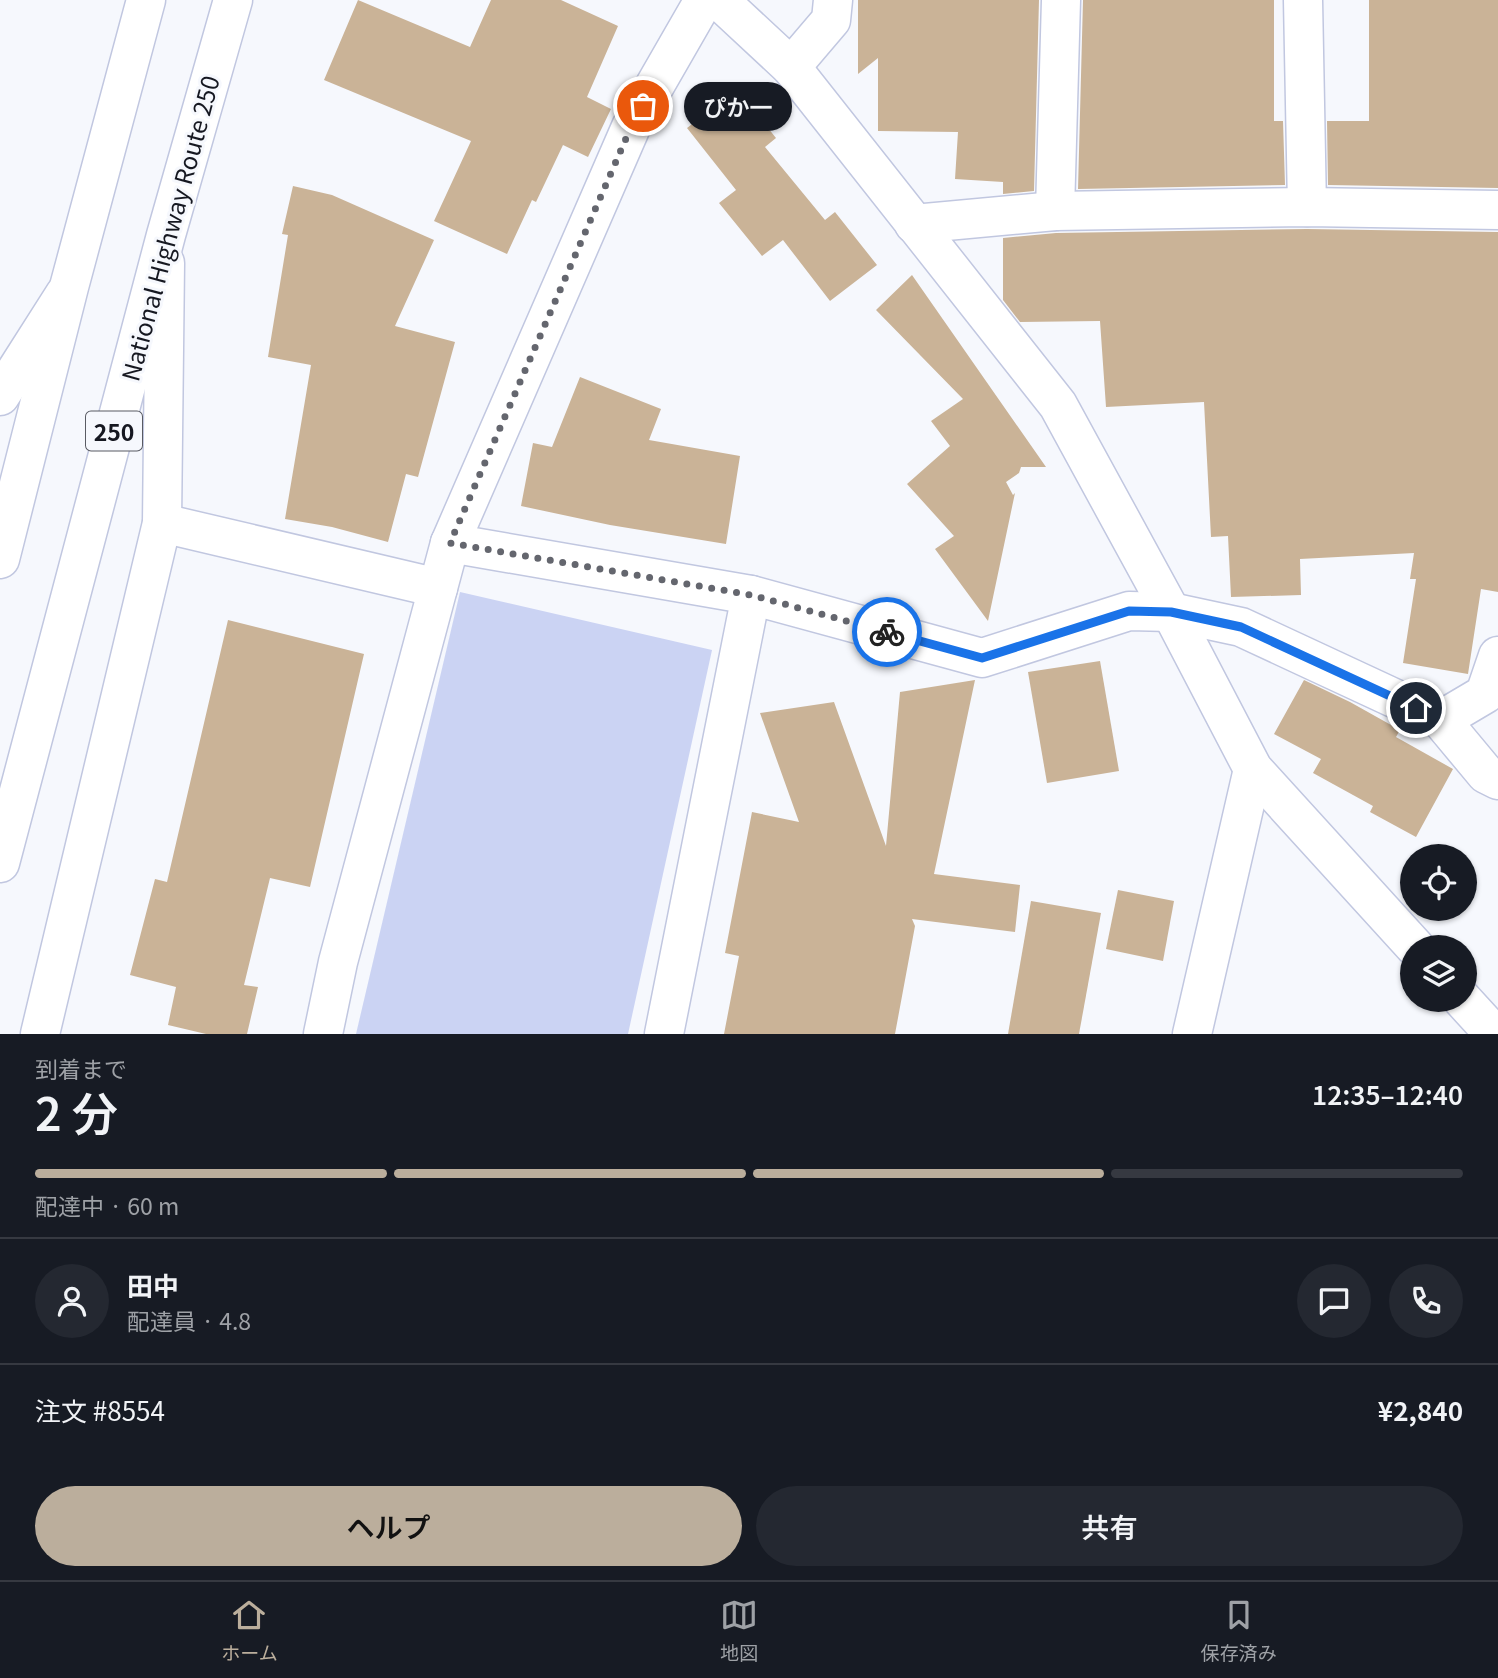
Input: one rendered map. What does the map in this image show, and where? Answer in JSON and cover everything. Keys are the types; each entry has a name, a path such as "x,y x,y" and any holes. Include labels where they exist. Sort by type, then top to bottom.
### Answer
{"main road":[{"path":"0,559 146,0"},
{"name":"National Highway Route 250","path":"0,863 166,235 233,0"},
{"path":"323,1034 338,962 450,543 631,127 704,0"},
{"path":"719,0 791,67 1058,405 1253,769 1404,935"},
{"path":"791,67 831,20 833,0"},
{"path":"1055,211 1060,0"},
{"path":"1303,0 1307,207"},
{"path":"914,223 1055,211 1307,207 1498,210"},
{"path":"40,1034 162,523 166,235"},
{"path":"0,396 69,287"},
{"path":"162,523 438,588"},
{"path":"450,543 751,595 982,658 1129,611 1171,612 1241,627 1441,720 1486,774 1498,780"},
{"path":"664,1034 751,595"},
{"path":"1441,720 1485,694 1498,656"},
{"path":"1192,1034 1253,769"},
{"path":"1474,1012 1494,1034"}],"shaded area":[{"path":"460,592 712,650 628,1034 356,1034"}],"building":[{"path":"358,0 470,47 491,0 561,0 618,26 587,97 611,109 588,157 563,145 536,202 532,200 507,254 434,221 471,141 324,80"},
{"path":"858,0 1039,0 1034,191 1003,194 1003,182 955,179 958,132 878,131 878,58 858,74"},
{"path":"1083,0 1274,0 1274,121 1283,121 1285,185 1078,189"},
{"path":"1369,0 1498,0 1498,188 1328,185 1327,121 1369,121"},
{"path":"737,89 776,138 765,147 825,220 835,212 877,265 830,301 783,240 762,256 719,203 736,190 687,128"},
{"path":"293,186 332,195 434,240 395,326 455,342 418,477 406,474 388,542 332,527 285,519 311,365 268,357 288,235 282,234"},
{"path":"1307,229 1498,232 1498,592 1481,589 1468,674 1403,663 1416,579 1410,579 1414,553 1300,559 1301,595 1231,597 1228,536 1211,537 1204,402 1106,407 1100,321 1020,322 1003,300 1003,238 1056,233"},
{"path":"912,275 1046,467 1021,467 1019,473 1006,482 1013,495 1015,493 988,621 935,549 954,536 907,484 950,446 931,421 963,399 876,310"},
{"path":"580,377 661,409 649,440 740,456 726,544 610,525 521,506 533,443 552,447"},
{"path":"228,620 364,654 310,887 270,878 244,985 258,987 247,1034 206,1034 168,1025 176,987 130,975 155,879 167,882"},
{"path":"1100,661 1119,771 1047,783 1028,672"},
{"path":"975,680 934,874 1020,885 1015,932 912,919 915,926 895,1034 724,1034 739,956 725,953 752,812 799,822 760,713 834,702 886,846 900,692"},
{"path":"1304,680 1400,730 1396,737 1453,769 1416,837 1370,812 1373,806 1313,773 1321,759 1274,734"},
{"path":"1118,890 1174,901 1163,961 1106,949"},
{"path":"1031,901 1101,913 1079,1034 1008,1034"}],"way so far":[{"path":"643,106 631,127 450,543 751,595 887,632"}],"place":[{"name":"ぴか一","path":"643,106"}],"route":[{"path":"887,632 982,658 1129,611 1171,612 1241,627 1416,708"}]}
